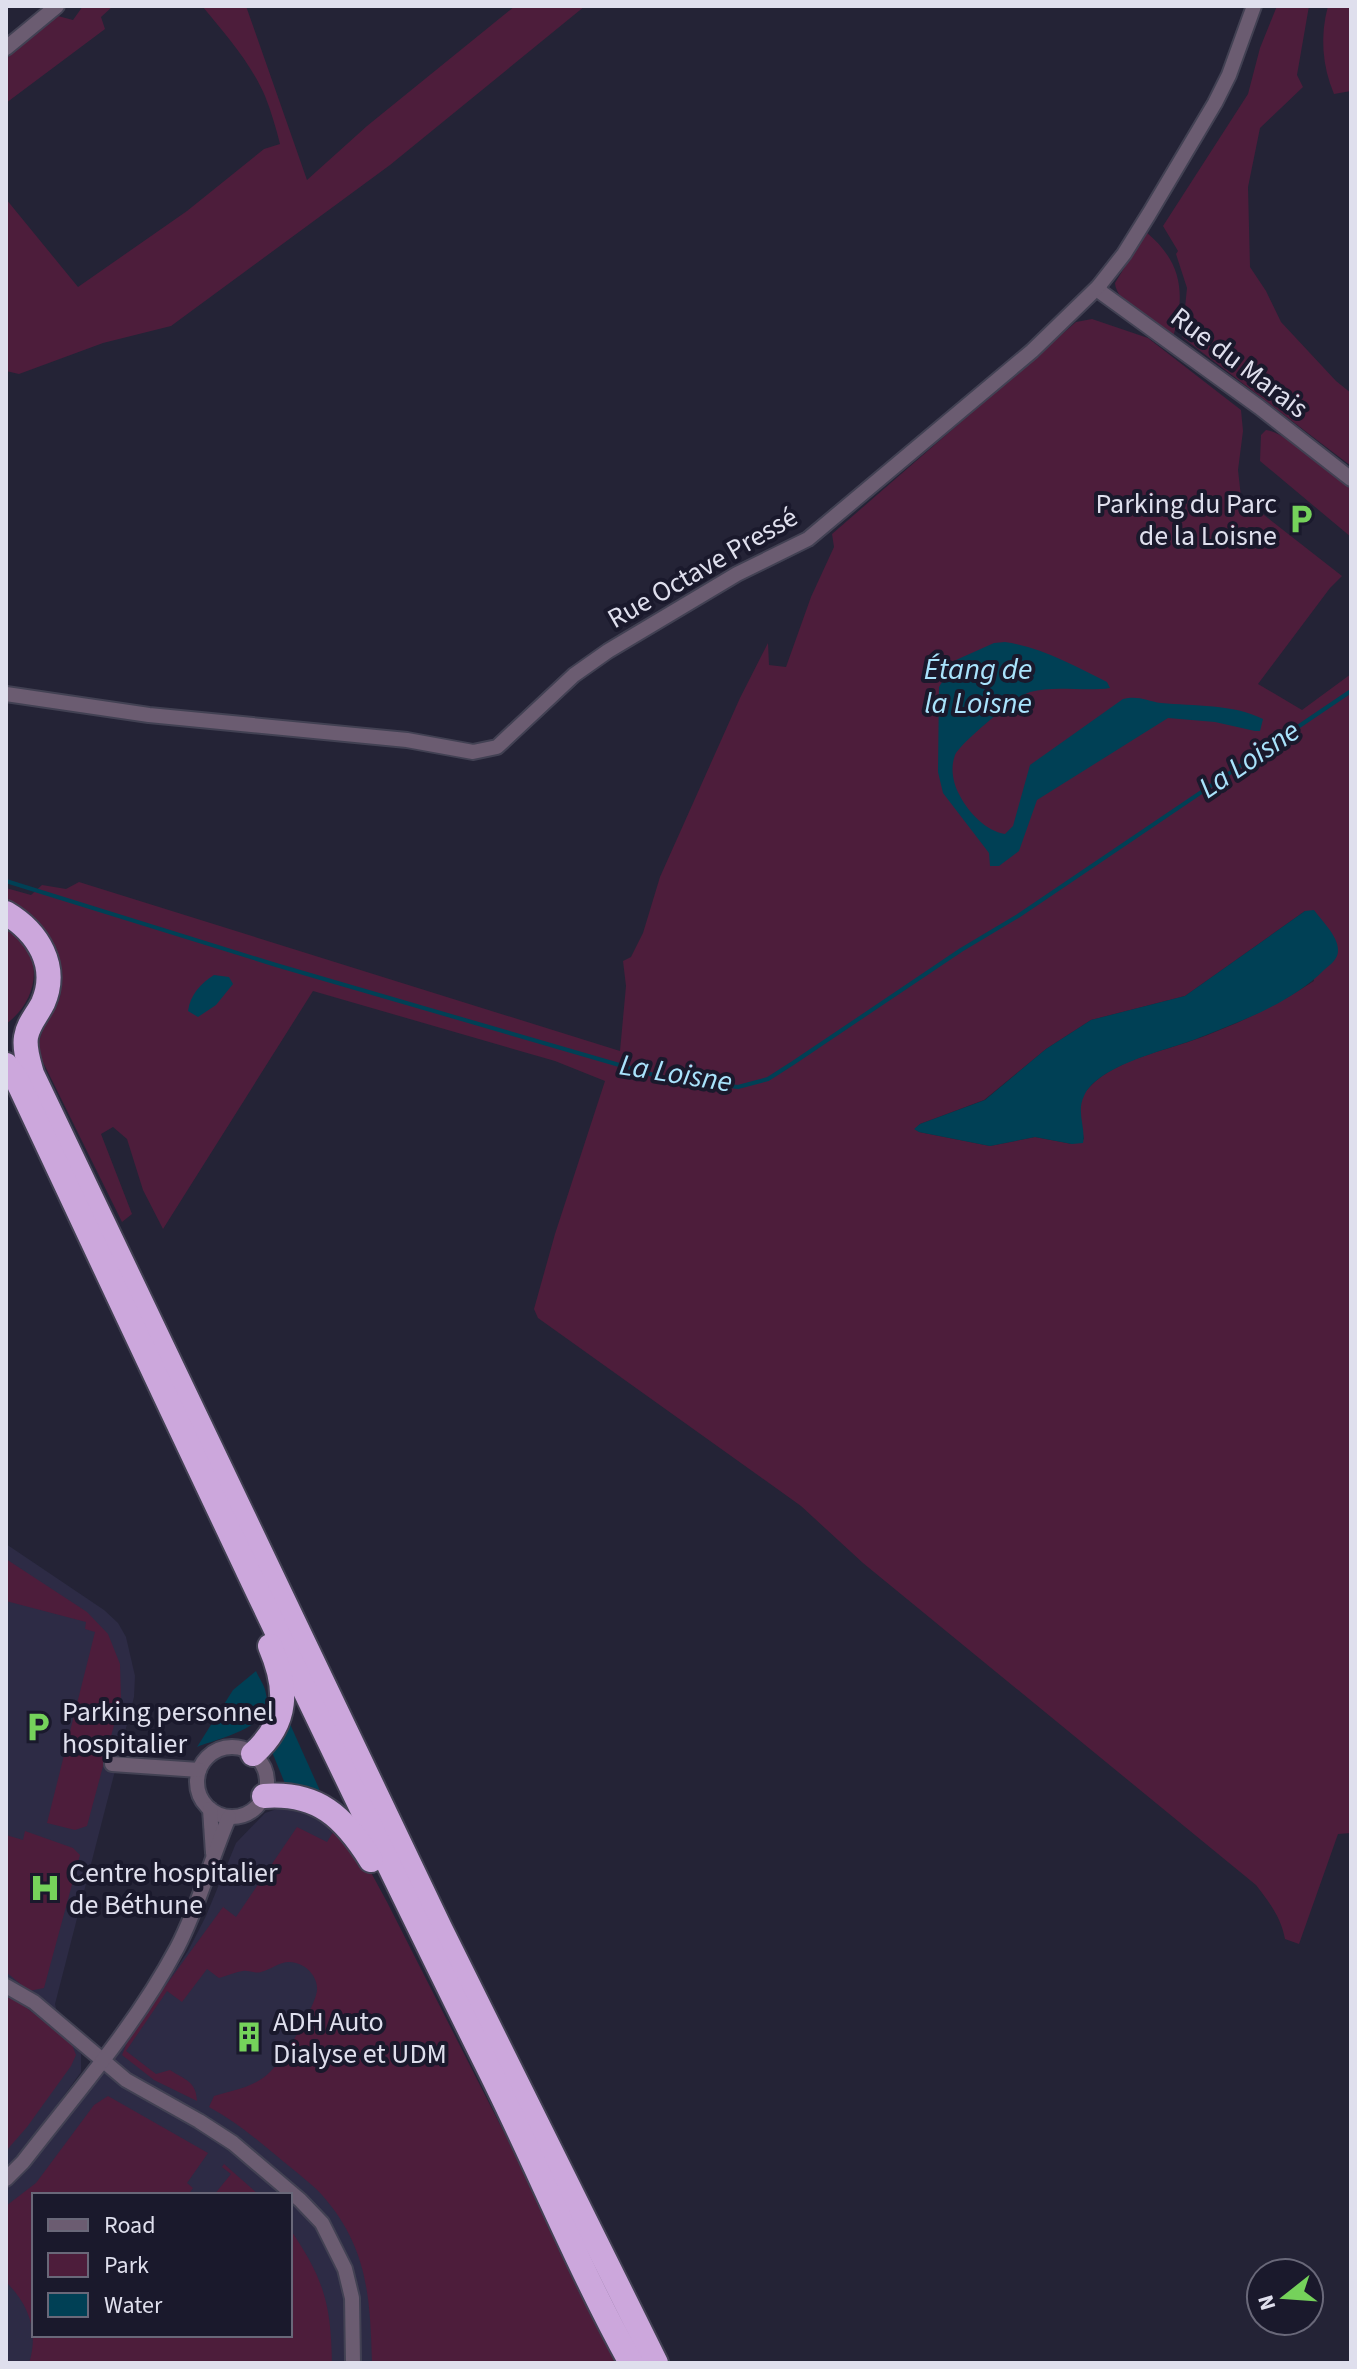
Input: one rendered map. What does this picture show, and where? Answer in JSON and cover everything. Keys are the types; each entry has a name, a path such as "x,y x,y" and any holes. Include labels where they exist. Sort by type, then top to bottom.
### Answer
{"highway":[{"path":"6,913 25,924 39,941 47,961 48,982 43,1003 31,1021 25,1039 32,1074 266,1567 387,1811 440,1928 656,2363"},
{"path":"6,1038 31,1021"},
{"path":"6,1065 22,1093 236,1549 490,2070 597,2301 631,2363"},
{"path":"236,1549 247,1590 278,1664 282,1702 277,1727 253,1754"},
{"path":"264,1796 282,1795 313,1801 335,1814 353,1832 379,1872 417,1950 447,1986"}],"street":[{"path":"6,48 57,6"},
{"name":"Rue Octave Pressé","path":"6,694 149,715 407,740 473,752 497,747 574,675 608,651 737,574 808,539 1032,351 1098,287 1124,254 1215,103 1229,75 1254,6"},
{"name":"Rue du Marais","path":"1098,287 1351,479"},
{"path":"233,1747 253,1754 266,1773 264,1796 250,1812 229,1817 210,1809 198,1788 199,1770 204,1761 222,1749 233,1747"},
{"path":"112,1764 199,1770"},
{"path":"170,1769 198,1788"},
{"path":"210,1809 213,1855"},
{"path":"6,2179 23,2162 132,2024 177,1949 202,1896 213,1855 229,1817"},
{"path":"6,1986 34,2002 126,2080 233,2143 292,2193"},
{"path":"292,2193 322,2223 345,2269 352,2298 353,2363"}],"shaded area":[{"name":"Centre hospitalier de Béthune","path":"6,1544 104,1610 118,1623 126,1637 135,1676 134,1697 55,2004 81,2054 81,2072 34,2137 6,2168"},
{"path":"283,1807 302,1809 337,1829 613,2363 6,2363 6,2187 22,2175 119,2053 188,1951 236,1843 265,1813"}],"green space":[{"path":"83,6 113,6 101,17 105,29 6,103 6,59 51,20 58,16 73,20"},
{"path":"190,6 246,6 307,180 367,126 515,6 585,6 390,165 171,326 103,343 19,374 6,371 6,199 78,287 187,211 264,149 280,144 265,96 245,60 203,7"},
{"path":"1277,6 1309,6 1297,75 1303,87 1260,128 1248,187 1250,267 1281,322 1351,393 1351,466 1182,337 1187,288 1176,254 1178,251 1163,226 1248,94 1260,48"},
{"path":"1328,6 1351,6 1351,91 1334,94 1324,50"},
{"path":"1146,232 1167,255 1178,279 1179,306 1173,337 1130,306 1117,291 1115,283"},
{"path":"1092,319 1148,338 1241,410 1243,431 1238,470 1241,497 1342,576 1258,684 1302,710 1351,674 1351,1833 1338,1834 1299,1944 1285,1939 1277,1917 1256,1885 863,1563 801,1506 538,1318 534,1309 555,1234 605,1081 555,1061 313,991 163,1229 143,1190 127,1139 113,1127 101,1134 132,1214 122,1222 38,1052 43,1031 59,1000 60,973 55,958 39,928 6,901 6,888 31,895 42,885 66,889 79,882 620,1051 626,986 623,961 631,957 643,933 660,877 768,643 769,665 786,667 811,597 834,547 832,534 1076,322","holes":["1305,911 1314,981 1239,1022 1135,1059 1108,1072 1083,1096 1080,1114 1084,1139 1072,1144 1035,1137 990,1146 915,1129 920,1124 984,1100 1046,1049 1091,1020 1185,996"]},
{"path":"1266,430 1297,446 1351,488 1351,537 1260,461 1261,435"},
{"path":"6,930 19,939 28,951 34,976 26,1002 6,1024"},
{"path":"6,1559 87,1612 108,1634 120,1664 121,1699 87,1826 75,1830 47,1823 95,1632 85,1629 86,1622 6,1601"},
{"path":"338,1824 368,1867 387,1902 621,2363 372,2363 364,2274 349,2234 337,2214 304,2178 248,2133 209,2107 214,2096 259,2081 283,2056 305,2020 317,1990 316,1981 304,1967 286,1962 261,1972 243,1971 219,1978 207,1969 182,2002 167,1991 126,2051 156,2074 170,2070 185,2079 192,2085 197,2101 154,2080 122,2055 131,2033 223,1907 236,1917 297,1827 327,1842"},
{"path":"25,1831 73,1848 80,1855 44,1988 29,1991 6,1972 6,1835 23,1840"},
{"path":"11,1996 71,2042 76,2055 27,2127 6,2151 6,1999"},
{"path":"108,2096 208,2153 187,2183 193,2188 189,2193 32,2193 32,2330 26,2309 6,2282 6,2206 36,2183 94,2105"},
{"path":"224,2164 257,2193 216,2193 231,2174 222,2167"},
{"path":"292,2232 311,2263 323,2293 330,2324 332,2363 29,2363 33,2337 292,2337"}],"water":[{"name":"Étang de la Loisne","path":"1005,642 1058,658 1107,682 1110,688 1030,692 1002,710 959,749 953,765 958,791 973,815 998,832 1005,834 1013,826 1030,765 1123,699 1213,706 1252,714 1263,719 1260,731 1215,722 1168,718 1037,800 1019,851 999,866 990,866 989,853 943,793 938,772 939,687 956,660 994,643"},
{"path":"1314,910 1338,946 1338,954 1331,964 1296,993 1264,1010 1196,1039 1134,1060 1103,1076 1092,1085 1082,1102 1083,1143 1035,1137 990,1146 914,1129 985,1100 1046,1049 1091,1020 1185,996 1305,911"},
{"path":"214,975 229,977 233,984 216,1005 198,1017 188,1011 191,1000"},
{"path":"256,1671 266,1694 262,1715 243,1730 197,1747 233,1690"},
{"path":"290,1724 321,1793 286,1786 270,1747"}],"waterway":[{"name":"La Loisne","path":"6,881 276,965 664,1078 738,1087 768,1079 793,1063 961,950 1018,916 1351,691"}],"place":[{"name":"Parking du Parc de la Loisne","path":"1301,519"},
{"name":"Parking personnel hospitalier","path":"38,1727"},
{"name":"Centre hospitalier de Béthune","path":"45,1888"},
{"name":"ADH Auto Dialyse et UDM","path":"249,2037"}]}
